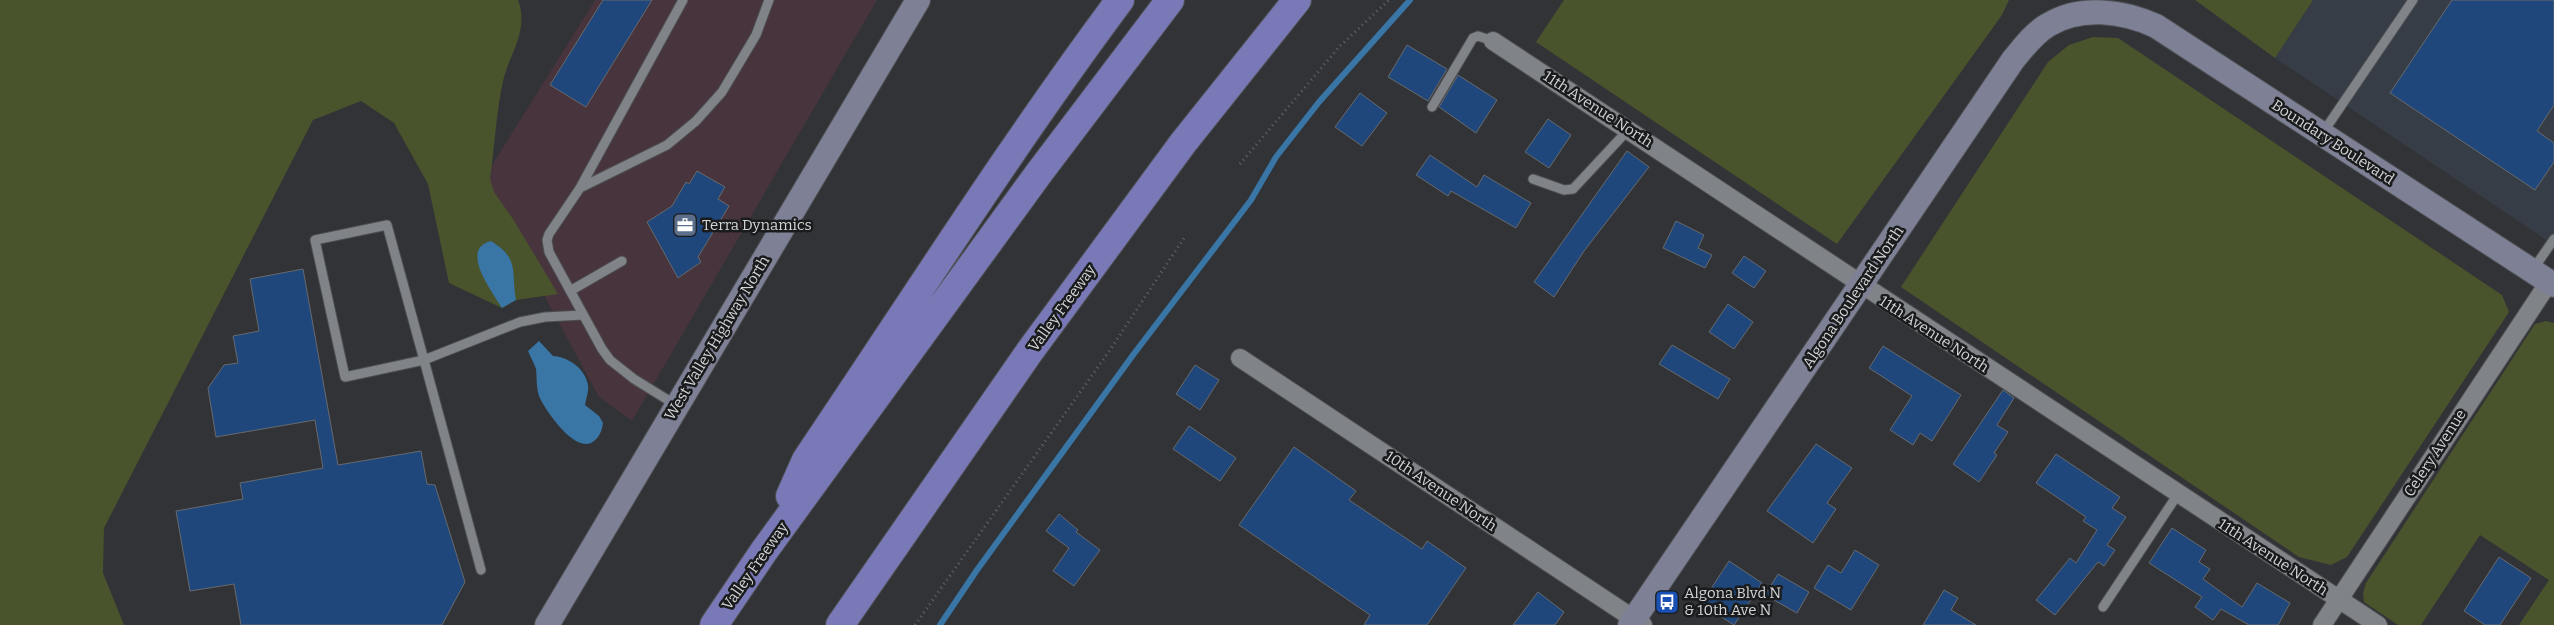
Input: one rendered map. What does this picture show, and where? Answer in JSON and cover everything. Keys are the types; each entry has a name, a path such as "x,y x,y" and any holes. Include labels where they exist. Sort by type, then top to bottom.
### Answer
{"highway":[{"path":"764,551 806,460 992,182 1120,0"},
{"name":"Valley Freeway","path":"714,625 764,551 1039,173 1170,0"},
{"name":"Valley Freeway","path":"840,625 1030,352 1183,143 1297,0"},
{"path":"1183,143 1314,0"}],"street":[{"name":"West Valley Highway North","path":"546,625 918,0"},
{"name":"Boundary Boulevard","path":"2107,12 2134,17 2156,26 2545,280"},
{"name":"Algona Boulevard North","path":"1636,623 1860,285 2013,60 2048,25 2073,14 2107,12"},
{"name":"11th Avenue North","path":"1494,42 2378,625"},
{"name":"Celery Avenue","path":"2322,625 2545,280"},
{"name":"10th Avenue North","path":"1240,358 1636,623"}],"lane":[{"path":"676,406 634,379 610,360 602,349 549,252 547,240 552,227 580,188 683,0"},
{"path":"580,188 667,145 696,122 722,92 756,35 769,0"},
{"path":"2322,134 2413,0"},
{"path":"1432,107 1473,38 1478,36 1494,42"},
{"path":"1533,179 1547,186 1573,190 1628,129"},
{"path":"481,570 424,360 388,225 315,240 345,377 424,360 520,322 546,317 583,315"},
{"path":"2545,280 2554,239"},
{"path":"570,291 622,261"},
{"path":"2102,608 2178,494"}],"path":[{"path":"1240,164 1340,46 1389,0"},
{"path":"915,625 1110,350 1186,235"}],"shaded area":[{"path":"595,0 877,0 632,421 599,397 482,181"},
{"path":"2313,0 2554,0 2554,245 2275,58"}],"green space":[{"path":"0,0 518,0 521,11 518,40 501,90 490,179 494,192 513,219 558,294 516,300 502,308 449,283 428,184 394,123 361,101 313,120 104,528 103,573 124,625 0,625"},
{"path":"1564,0 2009,0 2002,15 1837,244 1536,42"},
{"path":"2195,0 2313,0 2275,58"},
{"path":"2093,37 2118,38 2502,295 2509,312 2347,557 2331,565 2299,557 1901,287 2048,62 2069,45"},
{"path":"2546,321 2554,323 2554,625 2519,625 2549,580 2480,535 2421,625 2398,625 2364,602 2363,593 2366,583 2535,324"}],"water":[{"path":"491,241 506,254 512,266 516,300 502,308 486,281 478,261 478,252 482,245"},
{"path":"539,341 553,356 570,361 583,373 588,385 585,405 599,416 603,423 600,434 591,443 584,444 568,435 560,428 542,402 538,392 536,369 528,351"}],"building":[{"path":"603,0 652,0 586,107 550,85"},
{"path":"2452,0 2554,0 2554,105 2537,131 2554,143 2554,162 2535,190 2390,93"},
{"path":"1407,45 1447,69 1428,101 1388,77"},
{"path":"1458,75 1497,100 1476,133 1439,107"},
{"path":"1360,93 1387,113 1362,146 1335,127"},
{"path":"1548,119 1571,135 1549,168 1525,152"},
{"path":"1627,151 1649,167 1584,251 1554,297 1534,282"},
{"path":"1430,155 1477,187 1484,175 1531,203 1516,228 1451,191 1448,196 1416,175"},
{"path":"697,171 725,187 718,199 729,206 698,257 701,262 678,278 647,222 672,206 686,182 689,184"},
{"path":"1676,221 1704,235 1698,248 1712,255 1705,268 1663,248"},
{"path":"1744,256 1766,271 1754,288 1732,273"},
{"path":"303,269 338,465 421,451 427,484 435,485 465,582 442,625 241,625 234,584 190,591 176,511 243,499 240,483 323,468 315,420 216,437 208,388 224,365 238,363 233,336 259,331 250,279"},
{"path":"1728,304 1753,322 1734,349 1709,332"},
{"path":"1672,345 1730,379 1718,399 1659,364"},
{"path":"1883,346 1961,395 1932,441 1920,433 1913,445 1890,430 1912,396 1869,368"},
{"path":"1195,365 1219,380 1200,410 1176,394"},
{"path":"2003,390 2014,398 1997,425 2008,432 1994,453 1997,455 1979,482 1953,464"},
{"path":"1189,426 1236,458 1220,481 1173,449"},
{"path":"1816,444 1852,468 1827,503 1836,509 1813,543 1767,511"},
{"path":"1294,447 1356,491 1349,500 1422,549 1427,541 1466,568 1427,625 1364,625 1370,615 1239,525"},
{"path":"2056,454 2120,497 2112,508 2126,517 2107,545 2115,550 2104,566 2098,562 2055,615 2036,600 2070,558 2076,563 2097,530 2083,521 2086,517 2036,483"},
{"path":"1059,514 1078,530 1076,532 1100,550 1074,586 1053,571 1069,548 1046,531"},
{"path":"2172,528 2206,550 2199,562 2210,569 2203,579 2242,607 2257,583 2290,603 2278,625 2249,625 2221,609 2213,620 2195,607 2202,597 2149,563"},
{"path":"1855,550 1879,565 1851,610 1814,588 1828,565 1841,573"},
{"path":"2499,557 2531,578 2500,625 2485,625 2464,611"},
{"path":"1729,561 1762,583 1734,625 1701,604"},
{"path":"1778,574 1809,592 1797,613 1765,595"},
{"path":"1944,590 1958,598 1951,610 1976,625 1923,625"},
{"path":"1538,592 1564,612 1555,625 1513,625"}],"waterway":[{"path":"940,625 977,570 1133,355 1251,200 1276,157 1319,102 1410,0"}],"place":[{"name":"Terra Dynamics","path":"685,225"},
{"name":"Algona Blvd N & 10th Ave N","path":"1667,602"}]}
